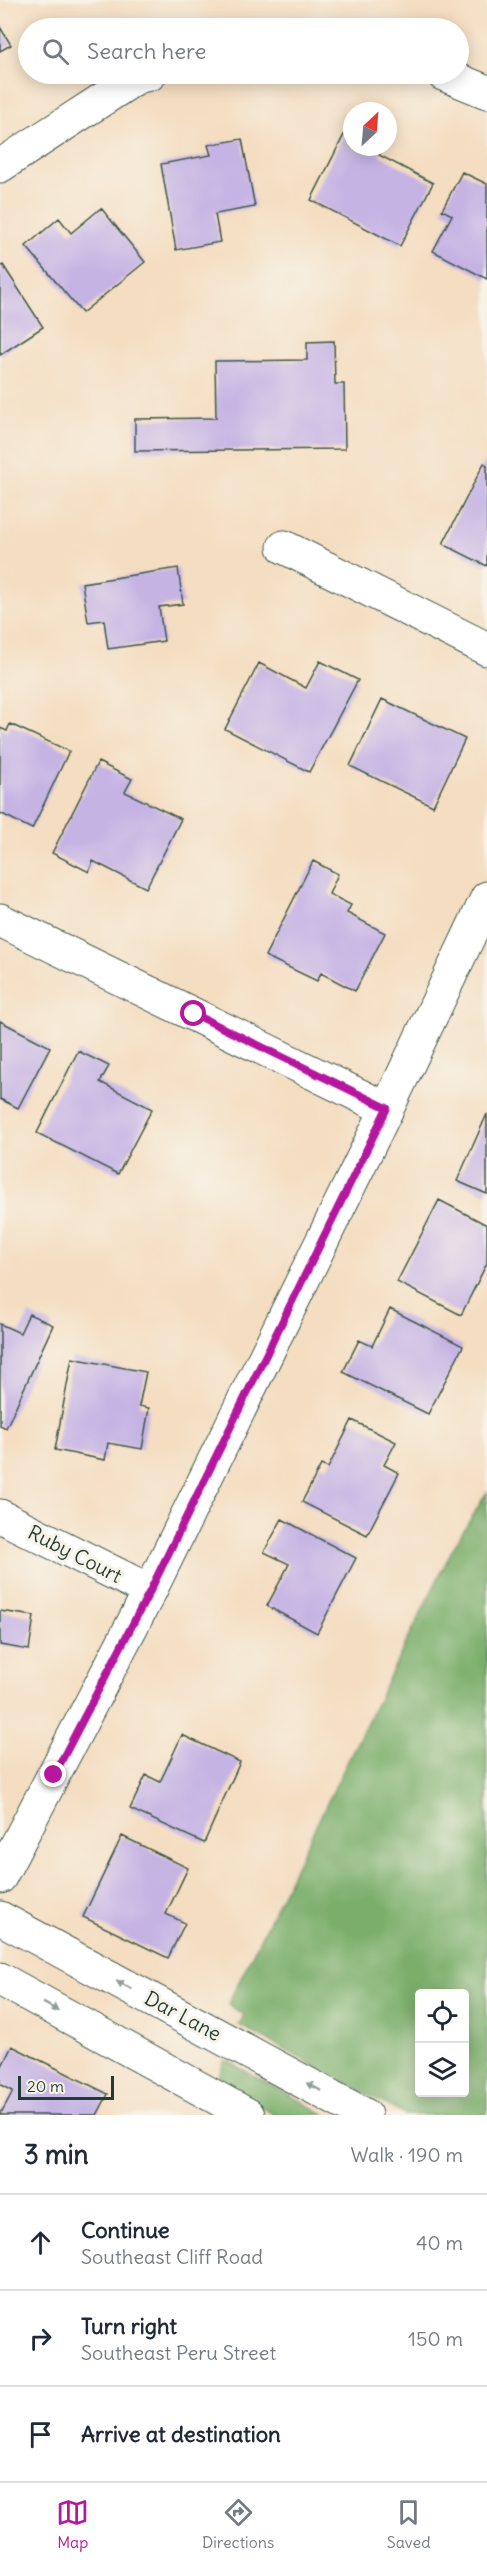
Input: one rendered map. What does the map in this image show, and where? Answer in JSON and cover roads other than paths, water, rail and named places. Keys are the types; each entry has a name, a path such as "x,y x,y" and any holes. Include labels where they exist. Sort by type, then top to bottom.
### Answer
{"street":[{"path":"0,166 126,84"},
{"path":"467,84 487,92"},
{"path":"284,547 487,649"},
{"path":"0,1877 150,1591 387,1108 487,898"},
{"path":"0,920 387,1108"},
{"name":"Ruby Court","path":"0,1516 150,1591"},
{"name":"Dar Lane","path":"0,1918 365,2115"},
{"path":"0,1979 248,2115"}]}
